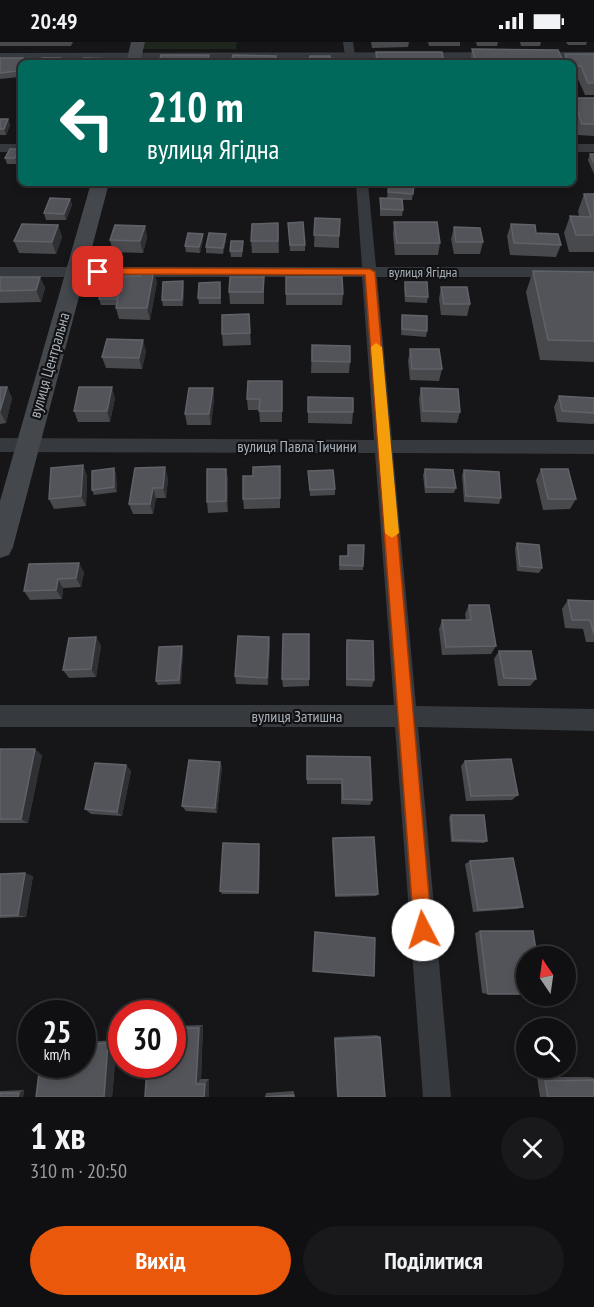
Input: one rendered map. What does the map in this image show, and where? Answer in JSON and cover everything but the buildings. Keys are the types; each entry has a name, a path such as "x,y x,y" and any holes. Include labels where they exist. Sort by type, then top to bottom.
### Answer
{"main road":[{"name":"вулиця Центральна","path":"0,547 99,186"}],"street":[{"path":"0,57 136,53 594,56"},
{"path":"0,148 18,148"},
{"path":"576,148 594,148"},
{"path":"362,186 437,1097"},
{"name":"вулиця Ягідна","path":"0,272 594,272"},
{"name":"вулиця Павла Тичини","path":"0,445 594,447"},
{"name":"вулиця Затишна","path":"0,716 406,716 594,720"}],"shaded area":[{"path":"143,42 237,42 236,49 141,49"}],"slow traffic":[{"path":"376,347 392,533"}],"route":[{"path":"98,272 370,272 423,930"}]}
